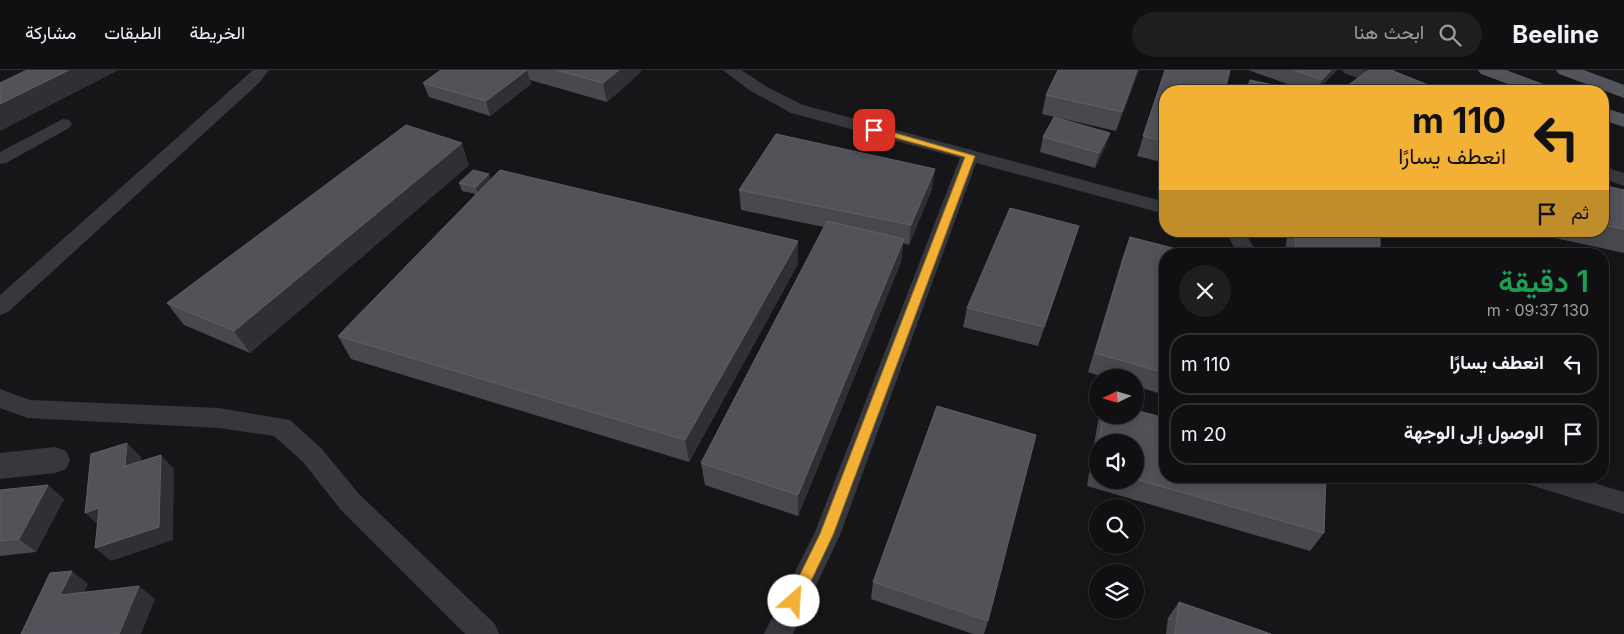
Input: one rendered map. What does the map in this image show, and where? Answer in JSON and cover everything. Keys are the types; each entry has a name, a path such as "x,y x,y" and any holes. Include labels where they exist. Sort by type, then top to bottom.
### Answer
{"main road":[{"path":"1488,70 1529,85"},
{"path":"1566,70 1606,85"},
{"path":"1609,86 1624,92"},
{"path":"1609,116 1624,121"}],"street":[{"path":"0,466 56,460"}],"lane":[{"path":"0,307 257,75 281,70"},
{"path":"731,70 765,94 797,109 1159,206"},
{"path":"1350,70 1390,85"},
{"path":"0,159 63,124"},
{"path":"778,634 826,535 970,156"},
{"path":"1609,174 1624,180"},
{"path":"1238,237 1244,248"},
{"path":"0,398 28,409 220,418 281,427 312,455 350,502 485,634"},
{"path":"1557,483 1624,503"}],"building":[{"path":"27,70 69,70 0,104 0,83"},
{"path":"441,70 527,70 486,101 423,83"},
{"path":"556,70 619,70 603,83"},
{"path":"1058,70 1137,70 1122,112 1046,95"},
{"path":"1165,70 1230,70 1226,85 1160,85"},
{"path":"1294,70 1331,70 1322,80"},
{"path":"1369,70 1391,70 1428,85 1348,85"},
{"path":"1250,80 1274,85 1249,85"},
{"path":"1159,88 1159,140 1143,136"},
{"path":"1054,117 1110,133 1099,153 1043,137"},
{"path":"406,125 462,143 234,331 167,303"},
{"path":"776,134 935,169 911,225 739,190"},
{"path":"473,170 489,174 476,187 459,183"},
{"path":"500,170 798,241 685,440 338,336"},
{"path":"1609,187 1624,190 1624,229 1609,226"},
{"path":"1010,208 1079,226 1044,327 967,308"},
{"path":"827,221 904,239 798,495 701,463"},
{"path":"1130,237 1173,248 1159,248 1159,371 1095,353"},
{"path":"1296,237 1380,237 1380,248 1295,248"},
{"path":"937,406 1036,435 988,621 873,582"},
{"path":"1144,412 1159,416 1159,483 1326,483 1324,533 1144,482 1144,434 1100,434 1102,424 1144,424"},
{"path":"127,443 125,466 161,455 159,527 95,548 99,508 85,513 91,454"},
{"path":"48,485 19,539 0,541 0,490"},
{"path":"72,571 60,595 139,586 119,634 21,634 50,573"},
{"path":"1179,602 1271,634 1175,634"}],"route":[{"path":"794,601 826,535 860,450 970,156 874,130"}]}
